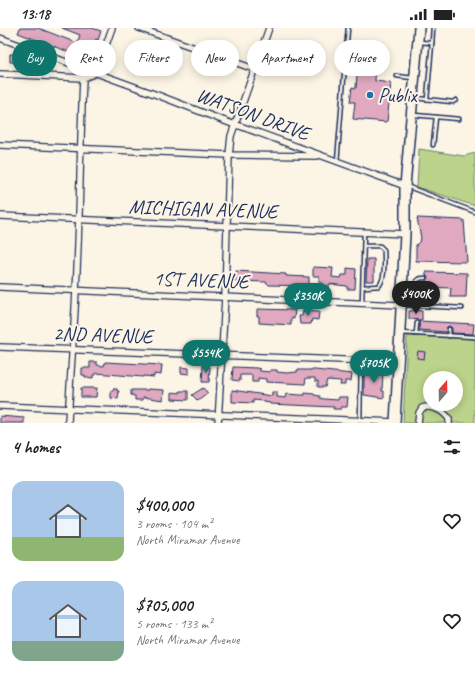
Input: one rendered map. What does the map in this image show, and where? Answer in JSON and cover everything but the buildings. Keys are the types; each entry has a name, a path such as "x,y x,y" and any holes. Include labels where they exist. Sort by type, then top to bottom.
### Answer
{"main road":[{"path":"395,423 400,305 405,234 405,186 419,28"}],"street":[{"path":"108,40 112,28"},
{"path":"139,28 247,67"},
{"path":"265,40 269,28"},
{"name":"WATSON DRIVE","path":"0,38 65,62"},
{"path":"0,74 83,78 88,76"},
{"name":"WATSON DRIVE","path":"104,76 405,186"},
{"path":"218,423 229,155 231,136 252,76"},
{"path":"68,423 76,291 83,78"},
{"path":"0,145 229,155 321,156"},
{"name":"MICHIGAN AVENUE","path":"0,216 405,234"},
{"name":"1ST AVENUE","path":"0,287 400,305"},
{"name":"2ND AVENUE","path":"0,347 398,362"},
{"path":"0,406 218,416 360,420 395,423"},
{"path":"418,423 419,413 422,408 428,406 433,407 445,414 449,419 449,423"}],"lane":[{"path":"337,162 348,28"},
{"path":"427,100 433,28"},
{"path":"418,42 432,43"},
{"path":"397,76 415,78"},
{"path":"413,98 453,102 456,100"},
{"path":"411,115 459,119"},
{"path":"433,145 436,117"},
{"path":"405,186 475,212"},
{"path":"362,303 364,232"},
{"path":"363,287 379,286 381,284 384,271 384,250 380,246 364,246"},
{"path":"411,290 419,278 425,278"},
{"path":"401,289 434,294"},
{"path":"400,305 462,308"},
{"path":"416,334 417,323"},
{"path":"449,329 449,336"},
{"path":"399,333 475,338"},
{"path":"360,420 361,361"}],"green space":[{"path":"419,149 464,156 475,153 475,206 417,187"},
{"path":"407,336 475,339 475,423 403,423"}],"place":[{"name":"Publix","path":"370,95"}]}
